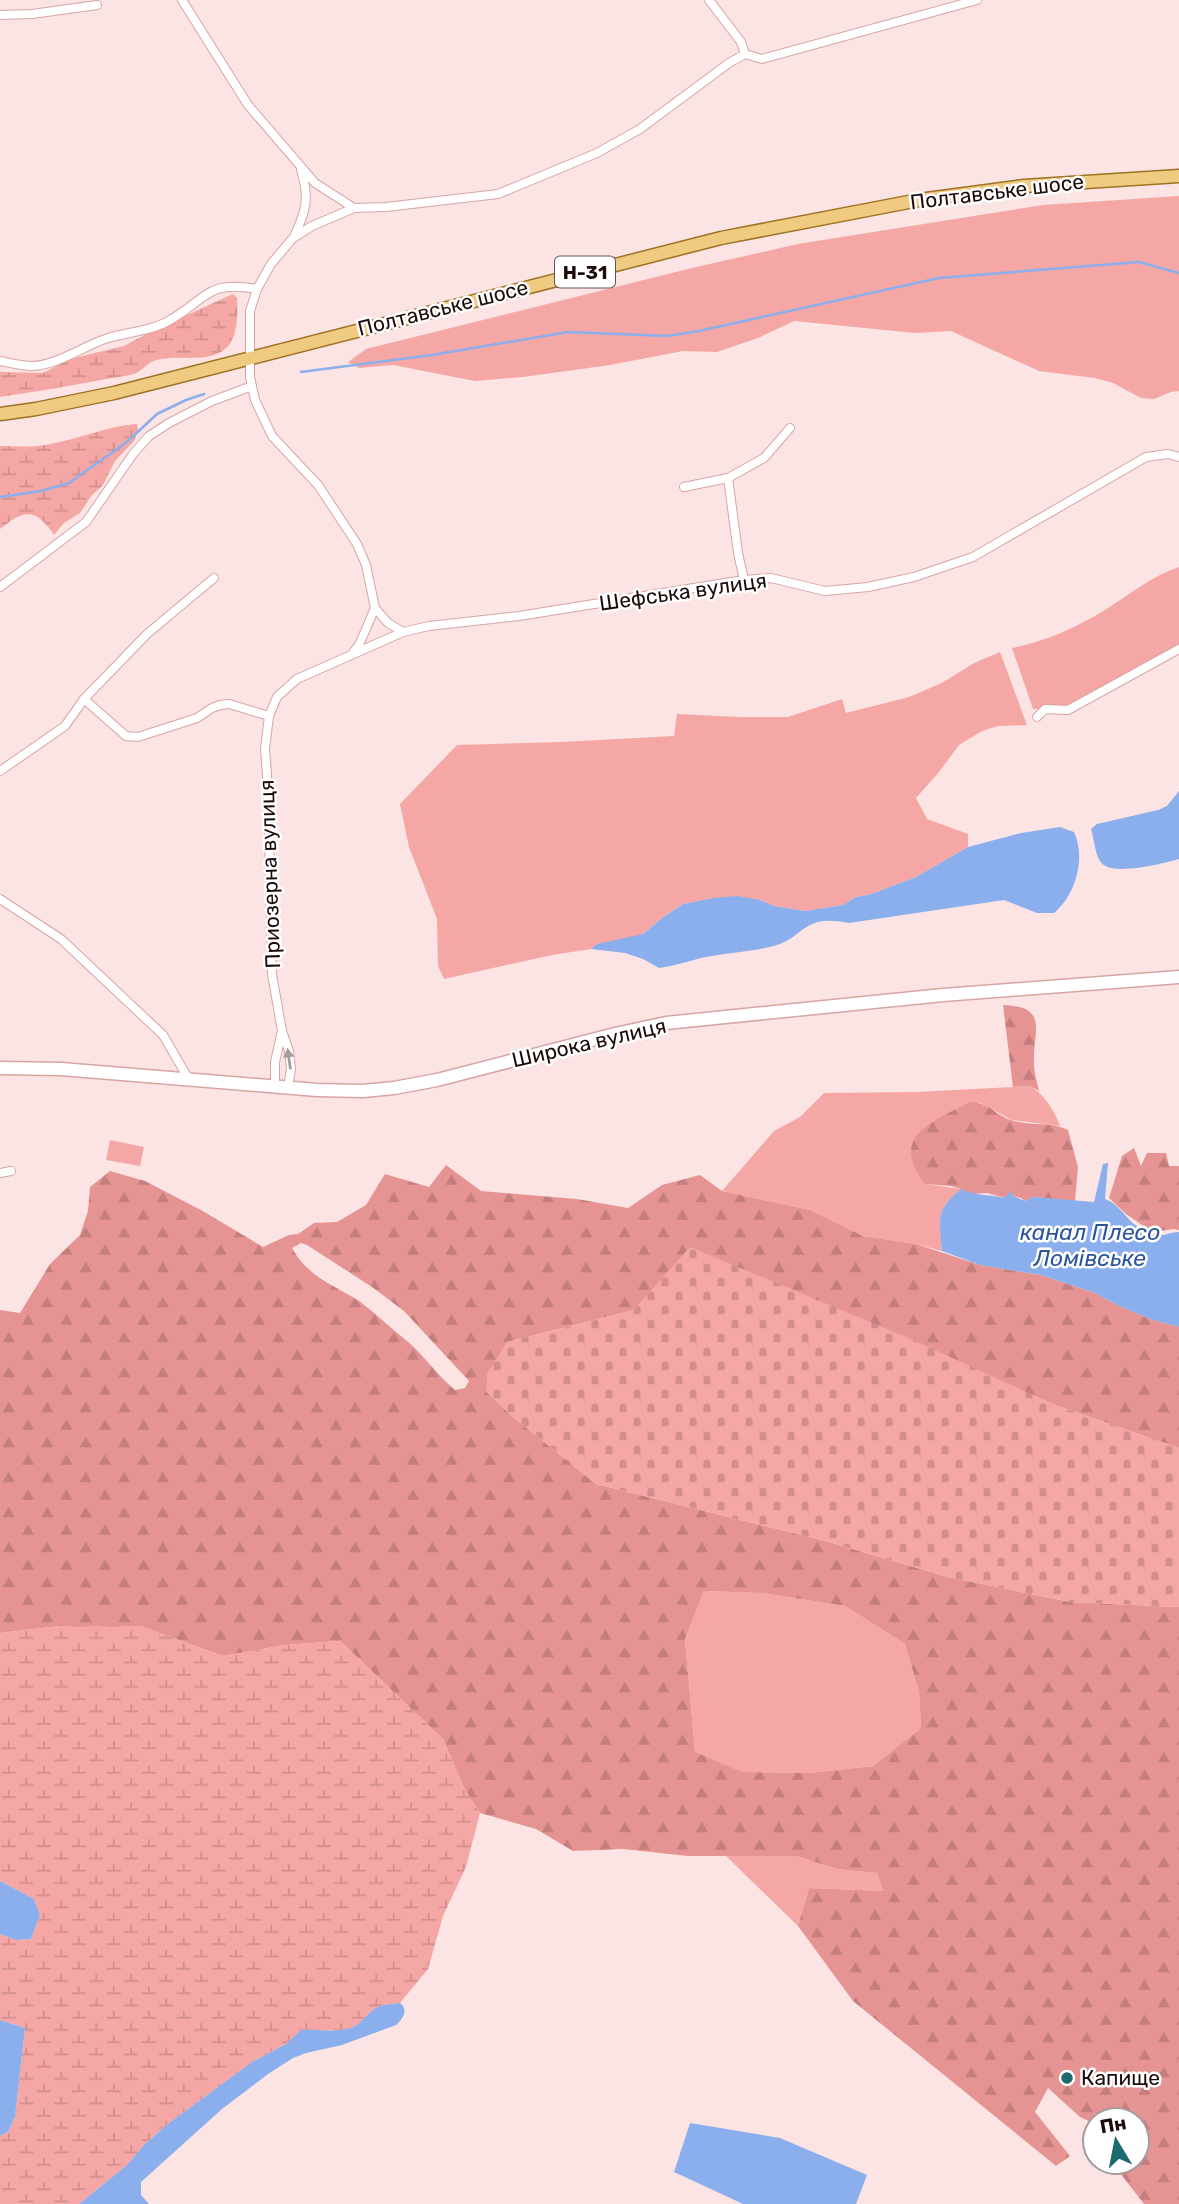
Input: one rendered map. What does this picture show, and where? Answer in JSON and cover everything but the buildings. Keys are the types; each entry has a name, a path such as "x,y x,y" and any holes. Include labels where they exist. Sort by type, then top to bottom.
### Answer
{"main road":[{"name":"Полтавське шосе","path":"0,414 114,393 708,241 813,219 919,200 1024,186 1179,176"},
{"name":"Широка вулиця","path":"0,1068 61,1069 363,1091 437,1080 666,1023 943,995 1179,977"}],"street":[{"path":"182,0 248,105 315,183 354,208"},
{"path":"709,0 741,42 745,54"},
{"path":"293,238 312,226 354,208 386,207 498,194 597,153 640,129 745,54 762,59 977,0"},
{"path":"0,15 32,14 97,5"},
{"path":"299,164 306,188 305,213 293,238 271,264 257,289 250,311 250,358 255,400 272,436 318,485 357,544 366,565 375,608 388,623 403,632"},
{"path":"0,361 32,366 46,363 107,339 169,321 204,295 223,286 257,289"},
{"path":"0,587 86,522 133,454 149,436 212,401 252,386"},
{"path":"684,487 728,478 764,458 790,428"},
{"name":"Шефська вулиця","path":"269,716 276,697 297,679 403,632 744,580 771,578 825,591 869,587 914,577 973,557 1146,457 1168,454 1179,457"},
{"path":"728,478 744,580"},
{"path":"0,771 65,726 84,699 148,634 214,578"},
{"path":"350,655 359,645 375,608"},
{"path":"1037,718 1045,709 1068,710 1179,649"},
{"path":"84,699 126,736 132,737 197,718 220,705 229,704 269,716"},
{"name":"Приозерна вулиця","path":"269,716 265,749 272,974 291,1069 282,1087"},
{"path":"0,899 61,939 163,1035 188,1078"},
{"path":"282,1031 276,1047 275,1062 282,1087"},
{"path":"0,1173 11,1171"}],"green space":[{"path":"1179,196 1179,391 1154,399 1141,398 1113,383 1095,378 1039,371 951,331 915,333 794,321 758,338 717,352 683,351 610,365 523,377 475,381 393,365 359,368 348,362 366,349 798,244 1043,205"},
{"path":"233,294 237,298 235,333 229,345 218,354 165,358 150,363 134,374 0,397 0,372 43,373 70,359 124,346"},
{"path":"137,424 138,431 134,441 115,461 103,485 92,495 80,513 64,523 54,535 41,520 29,514 16,518 0,529 0,446 44,445"},
{"path":"1179,567 1179,647 1066,709 1033,709 1012,648 1074,627 1151,580"},
{"path":"1000,652 1027,725 998,726 982,731 959,745 916,798 927,819 968,834 968,847 916,877 856,897 843,905 805,911 774,906 760,900 713,898 683,904 636,937 597,944 591,949 444,979 438,966 437,919 409,847 400,804 457,745 674,736 677,714 788,717 842,699 846,713 909,697"},
{"path":"1003,1005 1028,1011 1036,1023 1034,1067 1039,1091 1030,1086 1013,1087"},
{"path":"1030,1086 1048,1103 1060,1126 1012,1120 979,1102 925,1184 961,1189 947,1203 941,1216 942,1251 863,1236 810,1210 722,1191 774,1131 800,1117 824,1093 916,1092"},
{"path":"970,1102 986,1106 1018,1122 1068,1130 1078,1167 1075,1201 1034,1197 1025,1201 1013,1196 1005,1198 987,1193 970,1194 951,1186 925,1184 915,1168 911,1154 913,1142 919,1132 929,1124"},
{"path":"110,1140 144,1147 140,1166 106,1160"},
{"path":"1134,1148 1141,1166 1147,1153 1166,1153 1169,1166 1179,1166 1179,1230 1152,1232 1109,1198 1122,1156"},
{"path":"446,1165 481,1191 577,1199 628,1208 662,1185 700,1175 722,1191 810,1210 863,1236 916,1244 980,1265 1041,1275 1095,1293 1150,1319 1179,1327 1179,1448 1055,1405 690,1248 634,1310 507,1342 486,1391 512,1416 596,1484 822,1540 948,1577 1070,1602 1179,1607 1179,2204 1144,2204 1122,2176 1151,2176 1151,2106 1081,2106 1081,2117 1048,2088 1035,2112 1070,2156 1056,2166 853,2001 798,1926 809,1888 884,1891 877,1873 837,1869 796,1856 688,1856 623,1849 573,1851 536,1829 480,1813 464,1788 443,1739 340,1641 285,1645 223,1656 140,1626 60,1626 0,1633 0,1310 20,1313 50,1264 80,1235 88,1211 90,1187 110,1171 145,1181 263,1247 289,1235 298,1234 314,1223 337,1222 366,1205 385,1174 429,1187","holes":["301,1243 404,1311 469,1381 465,1388 455,1390 409,1342 370,1309 305,1266 292,1248","704,1591 762,1593 845,1606 905,1644 919,1692 921,1728 873,1766 810,1773 742,1772 695,1752 685,1639"]},
{"path":"690,1247 904,1336 1055,1405 1179,1448 1179,1607 1070,1602 948,1577 822,1540 596,1484 512,1416 486,1391 487,1374 507,1342 634,1310"},
{"path":"704,1591 762,1593 845,1606 905,1644 919,1692 921,1728 873,1766 810,1773 741,1772 695,1752 685,1639"},
{"path":"60,1626 140,1626 223,1656 285,1645 340,1641 443,1739 464,1788 480,1813 466,1867 443,1916 428,1969 400,2003 376,2008 351,2028 332,2031 301,2030 286,2044 252,2062 169,2123 145,2144 127,2165 79,2204 0,2204 0,2136 8,2132 15,2117 25,2028 0,2020 0,1934 16,1940 31,1939 40,1915 34,1899 0,1881 0,1633"},
{"path":"725,1855 796,1856 837,1869 877,1873 885,1891 809,1888 798,1926"}],"water":[{"path":"1179,791 1179,859 1125,869 1105,866 1100,861 1091,829 1097,824 1158,810 1167,806"},
{"path":"1060,827 1074,832 1079,864 1068,896 1054,913 1037,913 1004,900 849,923 821,921 770,947 709,956 659,968 625,953 591,949 597,944 643,934 683,904 713,898 737,896 805,911 843,905 856,897 916,877 968,847 1021,833"},
{"name":"канал Плесо Ломівське","path":"1108,1163 1105,1199 1147,1232 1160,1235 1179,1232 1179,1327 1150,1319 1095,1293 1041,1275 980,1265 942,1251 941,1216 947,1203 961,1189 1004,1198 1011,1191 1013,1196 1025,1201 1034,1197 1094,1202 1103,1164"},
{"path":"0,1881 34,1899 40,1915 31,1939 16,1940 0,1934"},
{"path":"400,2003 405,2011 396,2025 342,2045 293,2058 222,2109 141,2182 141,2195 149,2204 79,2204 127,2165 145,2144 169,2123 252,2062 286,2044 301,2030 332,2031 351,2028 376,2008"},
{"path":"0,2020 25,2028 15,2117 8,2132 0,2136"},
{"path":"690,2123 780,2138 867,2175 856,2204 743,2204 674,2172"}],"waterway":[{"path":"301,372 432,355 568,332 667,336 939,278 1139,262 1179,273"},
{"path":"0,497 41,491 69,483 127,442 157,414 204,394"}],"place":[{"name":"Капище","path":"1067,2078"}]}
